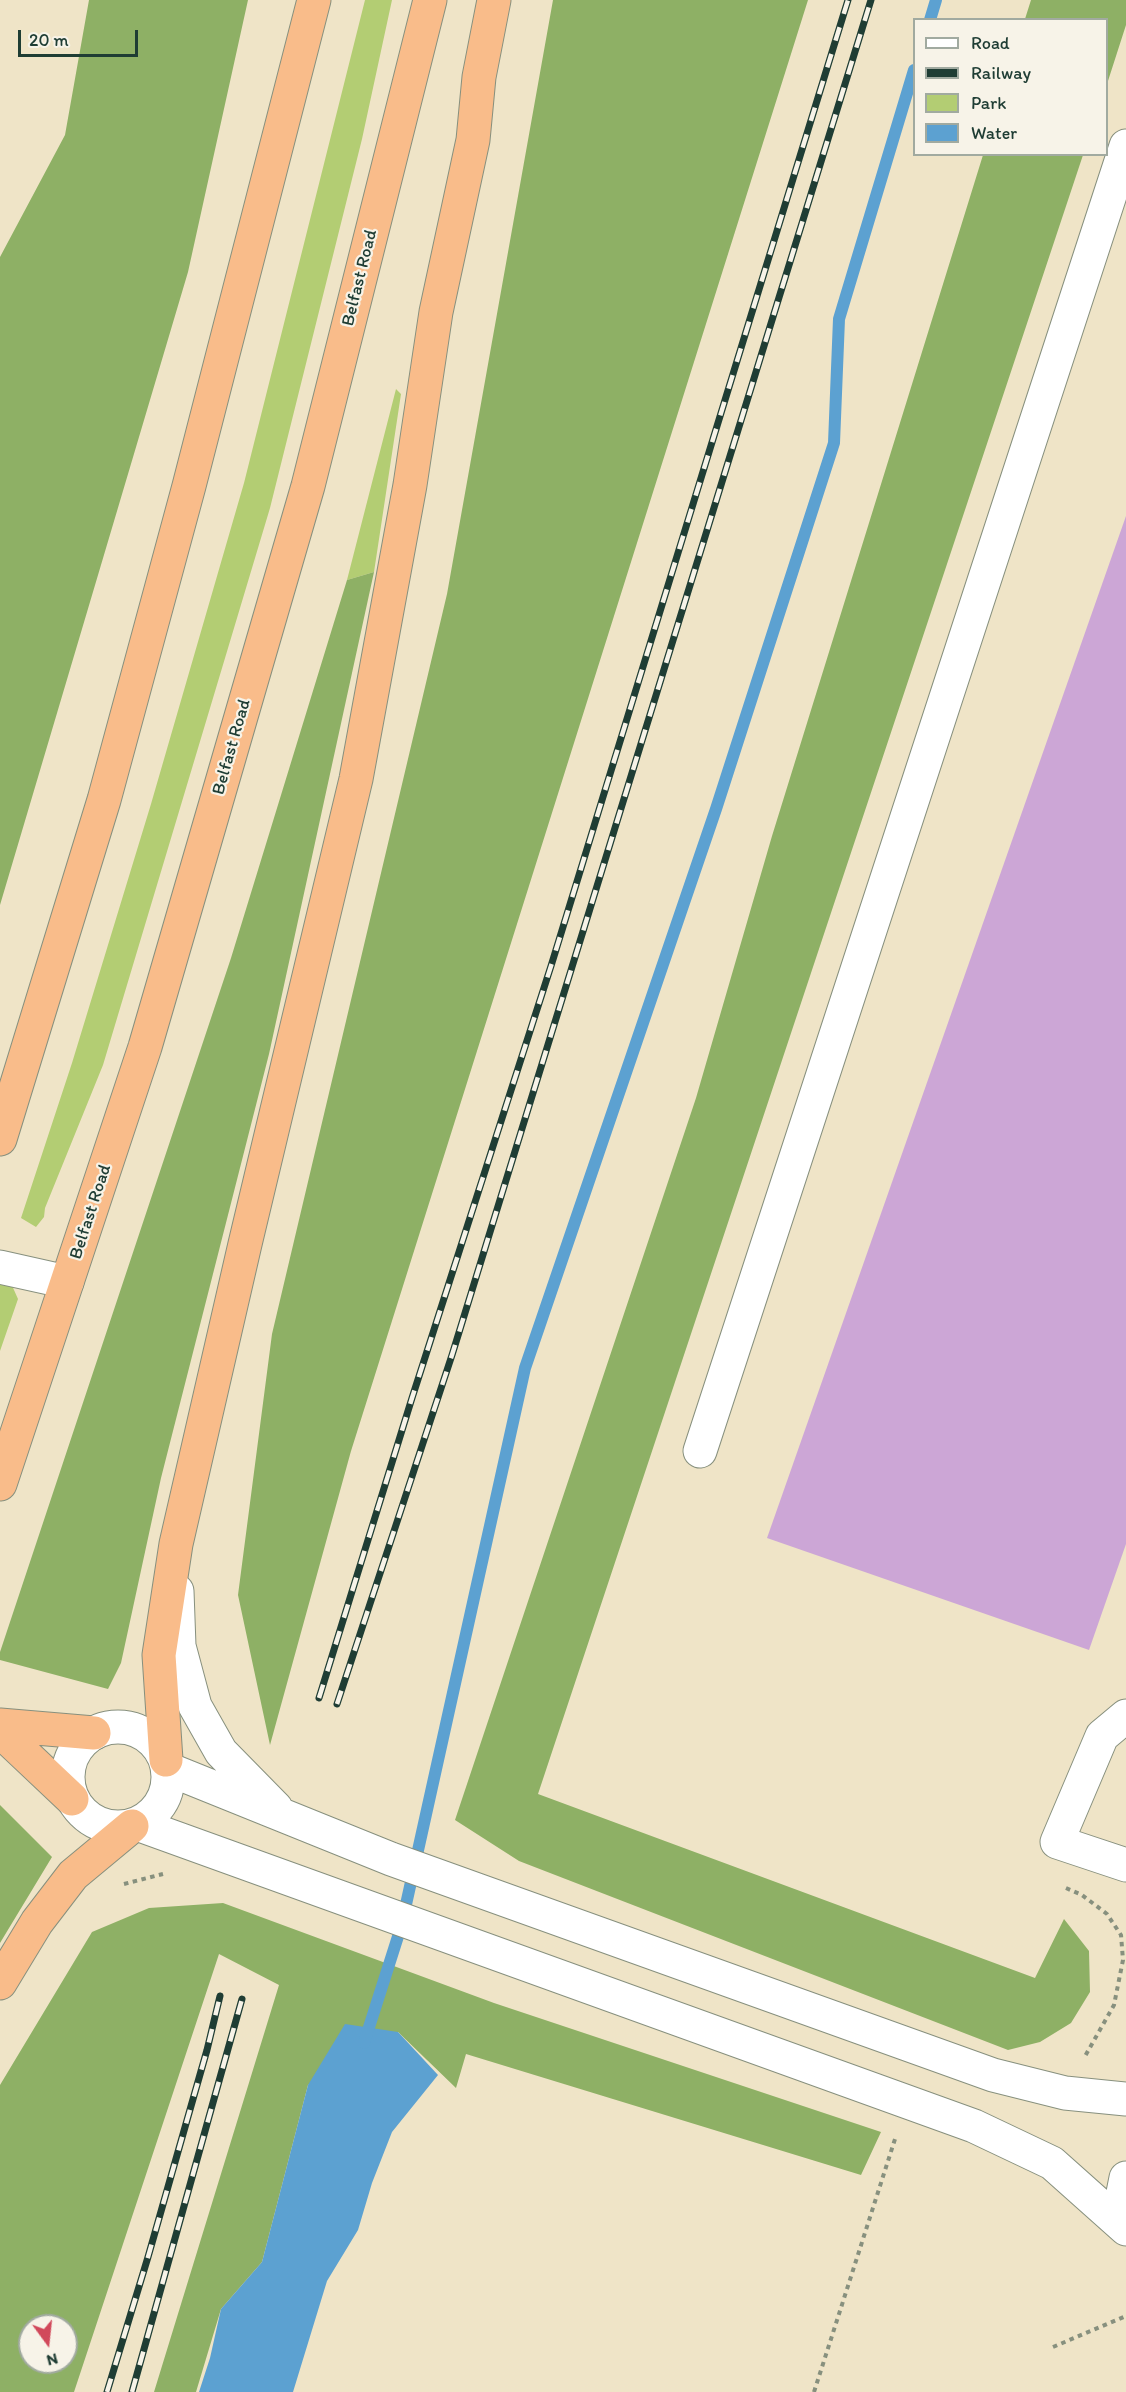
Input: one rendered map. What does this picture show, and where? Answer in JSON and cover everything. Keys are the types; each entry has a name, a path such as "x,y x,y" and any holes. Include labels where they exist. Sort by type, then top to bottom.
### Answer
{"highway":[{"path":"0,1139 104,800 189,486 314,0"},
{"name":"Belfast Road","path":"0,1484 146,1047 308,486 430,0"},
{"path":"167,1765 159,1655 176,1544 356,779 410,485 436,312 473,140 479,77 494,0"},
{"path":"0,1725 94,1733"},
{"path":"0,1731 72,1799"},
{"path":"0,1983 37,1922 73,1875 134,1825"}],"street":[{"path":"700,1451 1126,146"},
{"path":"0,1267 68,1282"},
{"path":"176,1544 179,1646 195,1706 221,1752 286,1818"},
{"path":"1126,1716 1102,1736 1057,1842 1126,1865"},
{"path":"111,1727 128,1727 144,1734 157,1745 167,1765 168,1783 165,1797 148,1818 134,1825 120,1828 97,1824 87,1818 72,1799 68,1785 68,1769 81,1742 94,1733 111,1727"},
{"path":"167,1765 286,1818 446,1880 993,2075 1065,2093 1126,2099"},
{"path":"134,1825 370,1907 974,2126 1052,2163 1126,2229"},
{"path":"1126,2178 1123,2193 1126,2222"}],"path":[{"path":"1061,1885 1082,1895 1107,1914 1121,1935 1123,1960 1114,2005 1065,2093"},
{"path":"814,2392 906,2102"},
{"path":"1053,2347 1126,2316"}],"green space":[{"path":"89,0 248,0 188,272 0,905 0,257 65,135"},
{"path":"365,0 392,0 362,139 270,508 103,1065 45,1208 44,1217 36,1227 21,1218 72,1063 151,804 244,483"},
{"path":"553,0 808,0 351,1451 270,1745 238,1595 272,1334 447,594"},
{"path":"1031,0 1126,0 1126,25 1108,81 1108,18 1025,18"},
{"path":"983,156 1083,156 538,1794 1035,1978 1064,1919 1089,1951 1090,1992 1071,2023 1040,2042 1008,2050 519,1861 455,1820 696,1098 772,836"},
{"path":"396,389 401,394 374,572 347,580"},
{"path":"374,572 269,1054 161,1478 121,1663 108,1689 0,1660 0,1652 231,958 347,580"},
{"path":"10,1281 18,1299 0,1351 0,1285"},
{"path":"0,1805 52,1857 0,1943"},
{"path":"223,1903 494,2003 881,2132 861,2175 466,2054 456,2088 398,2032 308,2085 262,2262 221,2309 196,2392 154,2392 279,1985 219,1954 74,2392 0,2392 0,2085 92,1932 149,1908"}],"water":[{"path":"345,2024 398,2032 438,2075 392,2132 372,2183 358,2230 327,2281 293,2392 199,2392 210,2358 221,2309 262,2262 308,2085"}],"building":[{"path":"1126,516 1126,1544 1089,1650 767,1538"}],"waterway":[{"path":"931,18 936,0"},
{"path":"364,2043 401,1927 525,1368 716,809 834,443 839,319 913,73"}],"railway":[{"path":"319,1698 412,1398 551,966 848,0"},
{"path":"337,1704 452,1355 871,0"},
{"path":"107,2392 148,2257 207,2050 220,1996"},
{"path":"132,2392 242,1999"}]}
